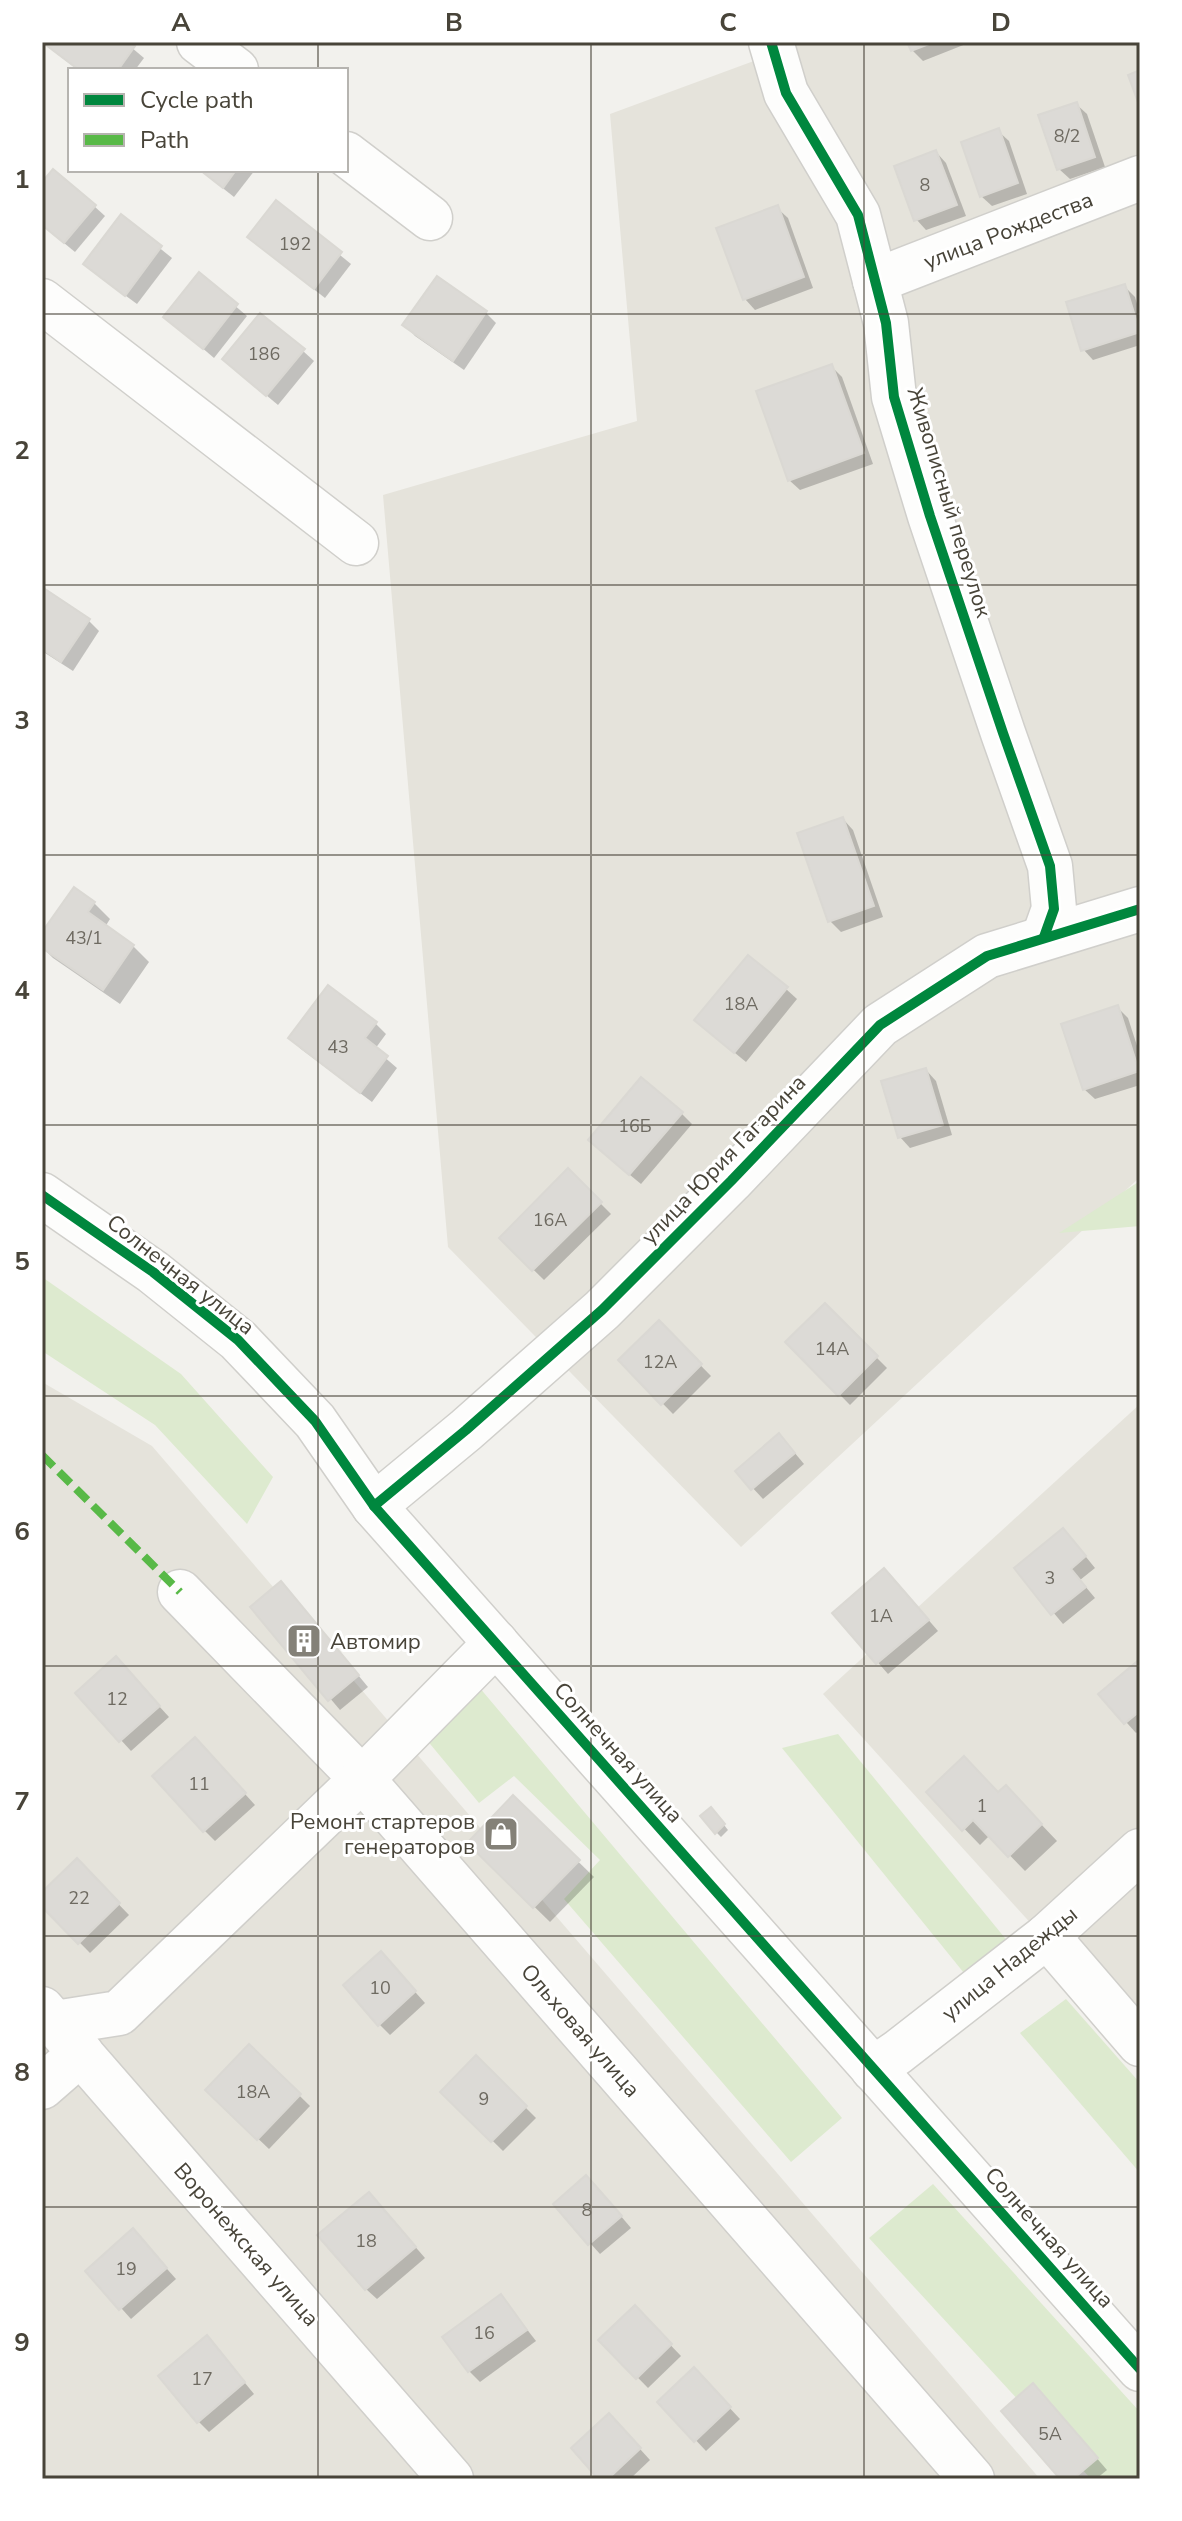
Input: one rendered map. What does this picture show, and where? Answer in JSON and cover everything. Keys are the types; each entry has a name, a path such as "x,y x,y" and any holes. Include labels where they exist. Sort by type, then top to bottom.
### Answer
{"street":[{"path":"199,42 233,68"},
{"name":"Живописный переулок","path":"771,42 786,93 858,215 886,323 894,397 954,588 1050,866 1054,909 1044,937"},
{"path":"348,156 430,218"},
{"name":"улица Рождества","path":"875,281 1140,178"},
{"path":"42,301 356,543"},
{"name":"улица Юрия Гагарина","path":"374,1506 602,1310 880,1025 987,956 1140,909"},
{"name":"Солнечная улица","path":"42,1195 153,1272 238,1340 315,1421 374,1506 1140,2369"},
{"name":"Ольховая улица","path":"180,1592 362,1779 972,2479"},
{"path":"42,2087 59,2028 119,2013 362,1779 496,1643"},
{"name":"улица Надежды","path":"873,2069 1047,1936 1140,1851"},
{"path":"1047,1936 1140,2044"},
{"name":"Воронежская улица","path":"59,2028 451,2479"}],"shaded area":[{"path":"805,42 1140,42 1140,1177 741,1547 448,1247 383,495 637,421 610,114"},
{"path":"42,1382 152,1446 1040,2479 42,2479"},
{"path":"1140,1404 1140,2044 823,1694"}],"green space":[{"path":"1140,1181 1140,1226 1059,1233"},
{"path":"42,1277 181,1374 273,1477 247,1524 155,1425 42,1351"},
{"path":"479,1687 842,2118 791,2162 564,1899 600,1860 514,1776 479,1803 426,1739"},
{"path":"838,1734 1009,1943 964,1973 782,1748"},
{"path":"1066,1999 1140,2083 1140,2173 1020,2033"},
{"path":"933,2184 1140,2412 1140,2479 1091,2479 869,2238"}],"building":[{"path":"42,42 128,42 135,46 119,68 76,68"},
{"path":"907,42 934,42 911,51"},
{"path":"1140,70 1140,101 1138,102 1128,75"},
{"path":"1077,102 1095,157 1057,170 1038,115"},
{"path":"999,128 1018,183 980,197 961,142"},
{"path":"936,150 957,205 914,221 894,166"},
{"path":"53,169 96,205 64,243 42,225 42,182"},
{"path":"203,172 235,172 223,188"},
{"path":"276,200 342,252 314,289 247,237"},
{"path":"778,205 804,277 743,300 716,228"},
{"path":"121,214 162,246 125,296 83,264"},
{"path":"199,272 238,304 203,349 163,317"},
{"path":"437,276 487,311 453,361 402,325"},
{"path":"1125,284 1140,332 1081,351 1066,302"},
{"path":"260,313 305,349 266,396 222,359"},
{"path":"832,364 864,453 788,481 756,391"},
{"path":"42,587 90,619 61,662 42,649"},
{"path":"843,817 874,906 828,922 797,833"},
{"path":"74,887 95,902 88,912 134,945 103,990 42,948 42,932"},
{"path":"748,955 788,987 734,1053 694,1020"},
{"path":"328,985 377,1022 365,1038 388,1056 360,1093 288,1038"},
{"path":"1118,1005 1139,1071 1083,1090 1061,1024"},
{"path":"926,1068 943,1125 898,1138 881,1081"},
{"path":"641,1077 683,1112 629,1175 588,1140"},
{"path":"568,1168 602,1202 532,1271 499,1238"},
{"path":"825,1303 878,1356 838,1396 785,1342"},
{"path":"659,1320 702,1364 661,1405 618,1360"},
{"path":"779,1433 795,1453 751,1490 735,1471"},
{"path":"1063,1528 1086,1556 1071,1569 1086,1587 1051,1615 1014,1568"},
{"path":"884,1568 929,1620 876,1664 832,1613"},
{"name":"Автомир","path":"281,1581 359,1675 328,1701 250,1607"},
{"path":"116,1656 160,1706 119,1742 75,1693"},
{"path":"1140,1659 1140,1711 1124,1724 1098,1694"},
{"path":"195,1737 246,1793 203,1832 152,1776"},
{"path":"964,1756 998,1792 1006,1785 1042,1824 1008,1857 973,1820 962,1831 926,1792"},
{"path":"513,1795 580,1860 533,1908 467,1843"},
{"path":"711,1807 725,1824 715,1834 700,1816"},
{"path":"77,1858 120,1903 78,1944 42,1907 42,1892"},
{"path":"381,1951 416,1991 378,2026 343,1985"},
{"path":"249,2044 301,2094 257,2140 205,2090"},
{"path":"476,2055 527,2106 491,2142 440,2092"},
{"path":"586,2175 622,2216 588,2245 553,2204"},
{"path":"369,2192 416,2247 365,2290 317,2235"},
{"path":"133,2228 167,2268 119,2310 85,2271"},
{"path":"501,2294 527,2330 468,2372 442,2337"},
{"path":"635,2305 672,2344 636,2379 598,2340"},
{"path":"207,2335 245,2382 197,2423 158,2376"},
{"path":"694,2367 731,2407 694,2442 657,2402"},
{"path":"1033,2383 1098,2458 1073,2479 1060,2479 1001,2411"},
{"path":"609,2413 641,2448 608,2479 598,2479 571,2448"}],"marked path":[{"path":"42,1455 180,1592"}],"cycle path":[{"path":"771,42 786,93 858,215 886,323 894,397 930,516 1050,866 1054,909 1044,937"},
{"path":"374,1506 602,1310 880,1025 987,956 1140,909"},
{"path":"42,1195 153,1272 238,1340 315,1421 374,1506 1140,2369"}],"place":[{"name":"Автомир","path":"304,1641"},
{"name":"Ремонт стартеров генераторов","path":"501,1834"}]}
